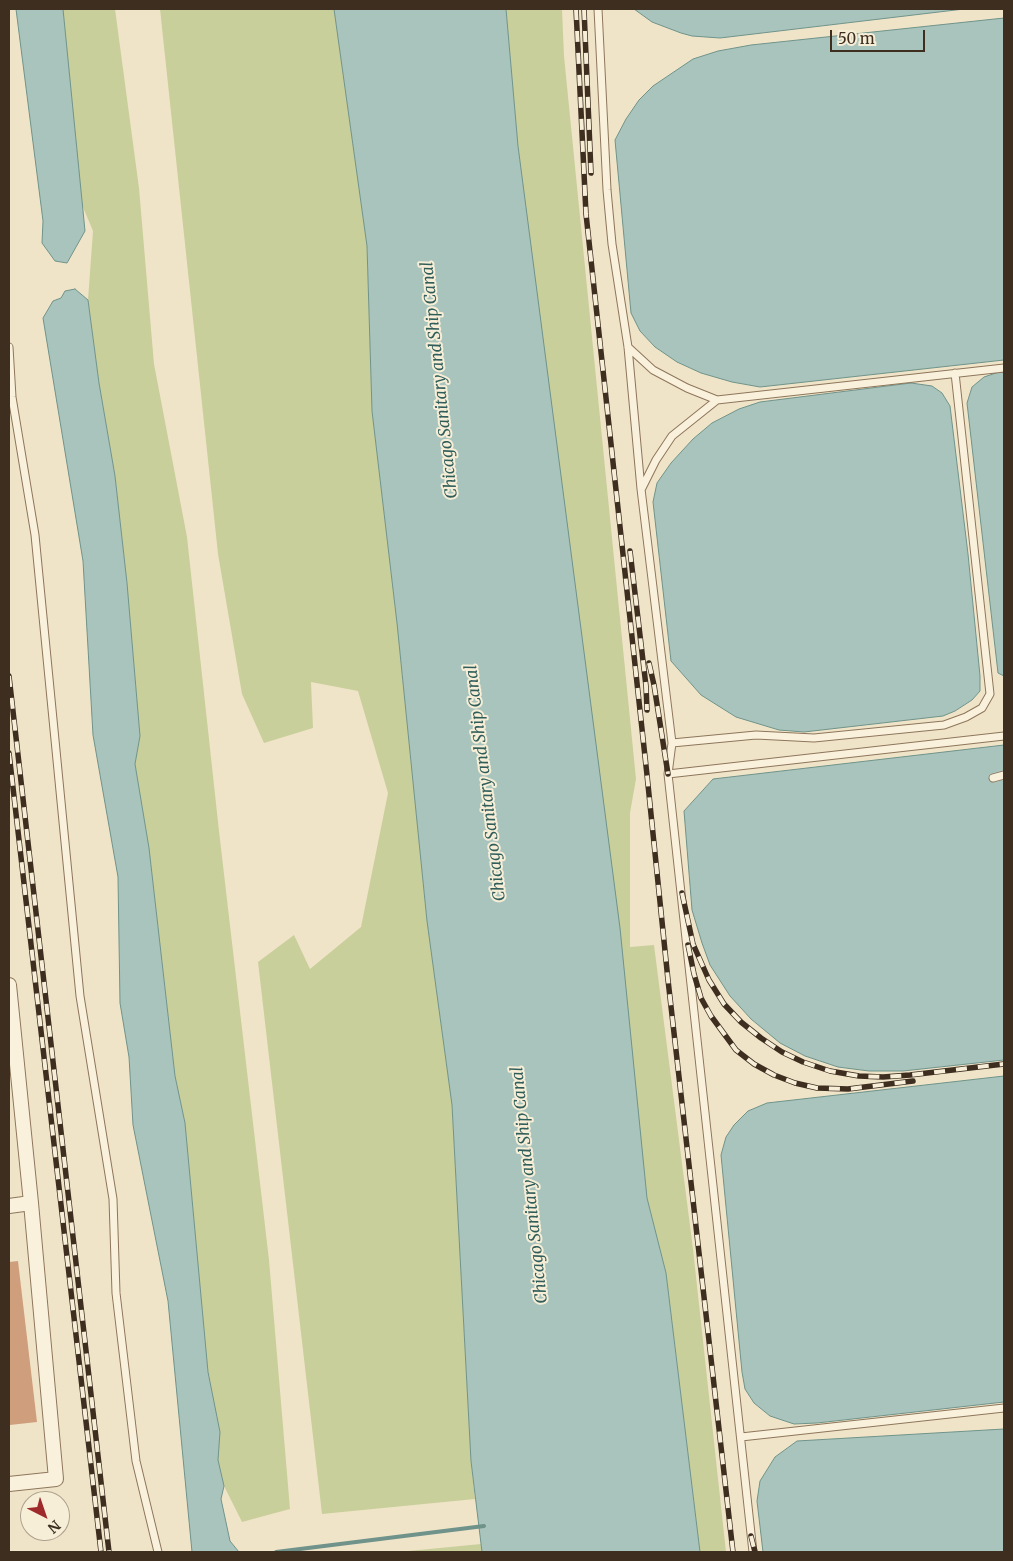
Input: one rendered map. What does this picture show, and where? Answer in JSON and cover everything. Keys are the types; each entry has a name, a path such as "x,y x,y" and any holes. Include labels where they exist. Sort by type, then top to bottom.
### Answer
{"street":[{"path":"9,986 56,1479 9,1484"},
{"path":"9,1206 31,1203"}],"lane":[{"path":"598,9 606,173 612,244 628,347 641,489 672,743 668,774 753,1552"},
{"path":"9,347 12,397 35,535 80,996 114,1199 116,1293 134,1451 158,1552"},
{"path":"628,347 654,370 687,388 717,400 1004,368"},
{"path":"672,743 756,735 814,738 944,725 966,717 982,708 990,694 956,373"},
{"path":"641,489 656,460 672,436 717,400"},
{"path":"668,774 1004,736"},
{"path":"993,778 1004,775"},
{"path":"741,1437 1004,1408"}],"green space":[{"path":"63,9 115,9 139,188 154,364 187,537 269,1260 290,1509 242,1522 224,1486 218,1460 220,1432 208,1372 185,1123 175,1076 149,848 135,764 140,736 127,583 115,476 99,383 88,300 93,231 82,205"},
{"path":"160,9 334,9 367,246 372,411 397,623 427,921 452,1105 471,1461 475,1499 322,1514 258,962 294,935 310,969 361,927 388,793 358,691 311,682 313,728 264,743 242,694 218,554"},
{"path":"506,9 562,9 564,56 636,779 630,813 630,947 654,945 693,1249 726,1552 700,1552 666,1273 647,1198 518,146"},
{"path":"481,1544 482,1552 398,1552"}],"water":[{"path":"16,9 63,9 85,231 67,263 55,261 42,243 43,221"},
{"name":"Chicago Sanitary and Ship Canal","path":"334,9 506,9 518,146 620,928 647,1198 666,1273 700,1552 482,1552 471,1461 452,1105 427,921 397,623 372,411 367,246"},
{"path":"634,9 964,9 720,38 692,36 681,33 652,22"},
{"path":"1004,18 1004,360 760,387 732,382 701,373 677,362 655,347 640,331 631,313 615,140 639,100 653,86 693,59 718,51 751,45"},
{"path":"75,289 88,300 99,383 115,476 127,583 140,736 135,764 149,848 175,1076 185,1123 208,1372 220,1432 218,1460 224,1486 221,1499 230,1541 239,1552 192,1552 168,1301 133,1125 129,1057 120,1003 118,877 93,735 83,561 43,318 53,301 61,298 65,291"},
{"path":"1004,372 1004,676 998,673 967,403 972,387 984,377"},
{"path":"911,383 932,386 942,393 950,406 968,554 980,691 972,700 943,716 804,732 779,730 736,717 701,695 671,661 653,502 657,483 671,463 693,439 712,423 739,409 760,402"},
{"path":"1004,745 1004,1060 903,1071 869,1071 838,1067 805,1056 780,1043 751,1019 730,996 710,965 692,910 684,811 713,779"},
{"path":"1004,1076 1004,1402 817,1423 794,1424 770,1416 754,1403 745,1389 742,1372 721,1155 726,1137 734,1125 748,1111 767,1103"},
{"path":"1004,1429 1004,1552 763,1552 757,1501 760,1481 775,1457 797,1441"}],"building":[{"path":"18,1261 37,1422 10,1425 9,1262"}],"waterway":[{"path":"276,1552 484,1526"}],"railway":[{"path":"576,9 586,214 668,980 733,1552"},
{"path":"584,9 591,173"},
{"path":"630,551 646,686 647,710"},
{"path":"649,663 668,774"},
{"path":"9,676 109,1552"},
{"path":"9,753 101,1552"},
{"path":"682,893 693,944 709,980 724,1004 741,1022 782,1052 803,1062 830,1071 859,1076 910,1075 1004,1064"},
{"path":"688,945 701,998 711,1016 736,1050 754,1064 774,1075 795,1083 817,1088 848,1089 913,1081"},
{"path":"751,1536 755,1552"}]}
